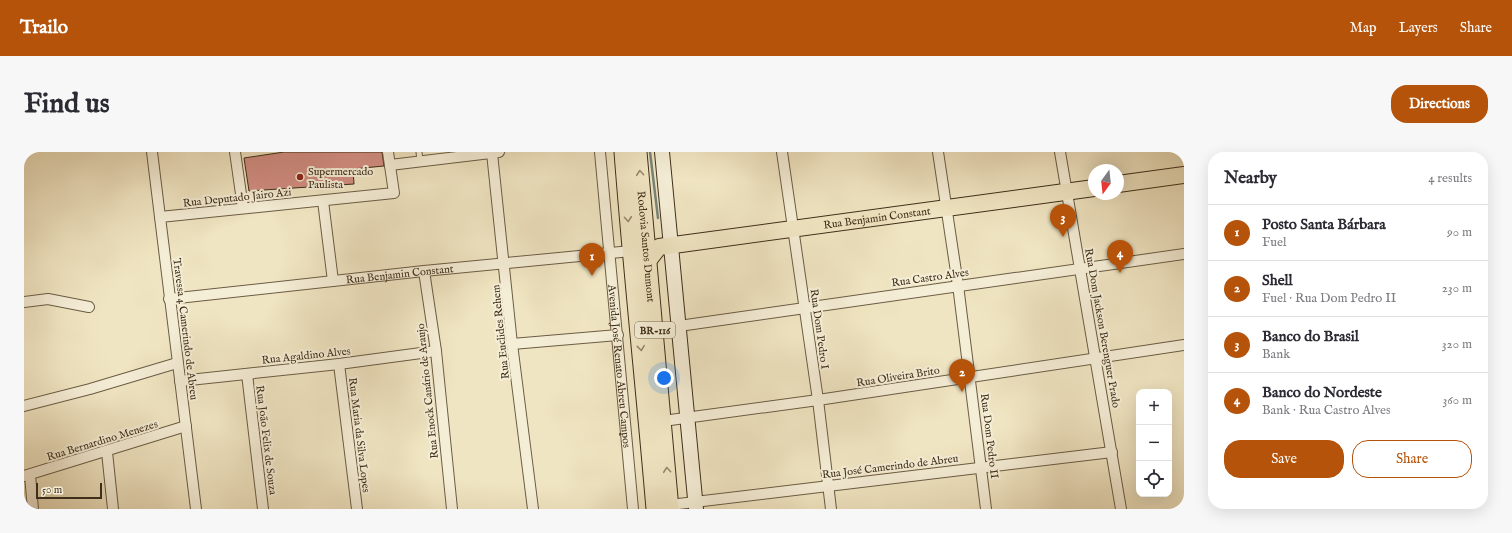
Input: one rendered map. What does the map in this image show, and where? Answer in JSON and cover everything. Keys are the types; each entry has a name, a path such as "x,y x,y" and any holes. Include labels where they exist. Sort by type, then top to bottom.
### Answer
{"highway":[{"name":"Rodovia Santos Dumont","path":"623,152 663,421 665,508"},
{"name":"Rodovia Santos Dumont","path":"638,152 637,250 646,395 665,508"}],"main road":[{"path":"662,152 665,246 679,326 695,506"},
{"path":"1124,183 1184,175"},
{"name":"Rua Benjamin Constant","path":"665,246 1088,189"},
{"path":"637,250 665,246"}],"street":[{"name":"Travessa 4 Camerindo de Abreu","path":"152,152 196,509"},
{"path":"235,152 243,208"},
{"path":"388,152 390,165 420,157 495,152"},
{"name":"Rua Euclides Rehem","path":"495,152 512,344 533,509"},
{"name":"Avenida José Renato Abreu Campos","path":"600,152 633,509"},
{"name":"Rua Dom Pedro I","path":"782,152 818,400 831,509"},
{"name":"Rua Dom Pedro II","path":"938,152 958,285 986,509"},
{"name":"Rua Dom Jackson Berenguer Prado","path":"1060,152 1121,509"},
{"name":"Rua Deputado Jairo Azi","path":"160,217 394,193 390,165"},
{"path":"323,201 333,281"},
{"name":"Rua Benjamin Constant","path":"169,299 424,271 609,254 637,250"},
{"name":"Rua Castro Alves","path":"679,326 1080,267 1184,254"},
{"name":"Rua Enock Canário de Araujo","path":"424,271 436,351 452,509"},
{"path":"24,302 48,300 90,308"},
{"path":"512,344 618,335"},
{"name":"Rua Oliveira Brito","path":"663,421 818,400 1184,345"},
{"name":"Rua Agaldino Alves","path":"180,381 339,364 436,351"},
{"path":"24,406 90,389 177,363"},
{"name":"Rua Maria da Silva Lopes","path":"339,364 357,509"},
{"name":"Rua João Felix de Souza","path":"246,374 263,509"},
{"name":"Rua Bernardino Menezes","path":"27,476 186,426"},
{"path":"107,452 114,509"},
{"name":"Rua José Camerindo de Abreu","path":"665,508 695,506 828,485 1112,452"},
{"path":"27,476 33,509"}],"building":[{"name":"Supermercado Paulista","path":"284,152 382,152 384,166 353,169 354,184 249,191 244,158"}],"waterway":[{"path":"650,152 658,218"}],"place":[{"name":"Supermercado Paulista","path":"300,177"},
{"name":"Banco do Brasil","path":"1063,237"},
{"name":"Banco do Nordeste","path":"1120,273"},
{"name":"Posto Santa Bárbara","path":"592,276"},
{"name":"Shell","path":"962,392"}]}
